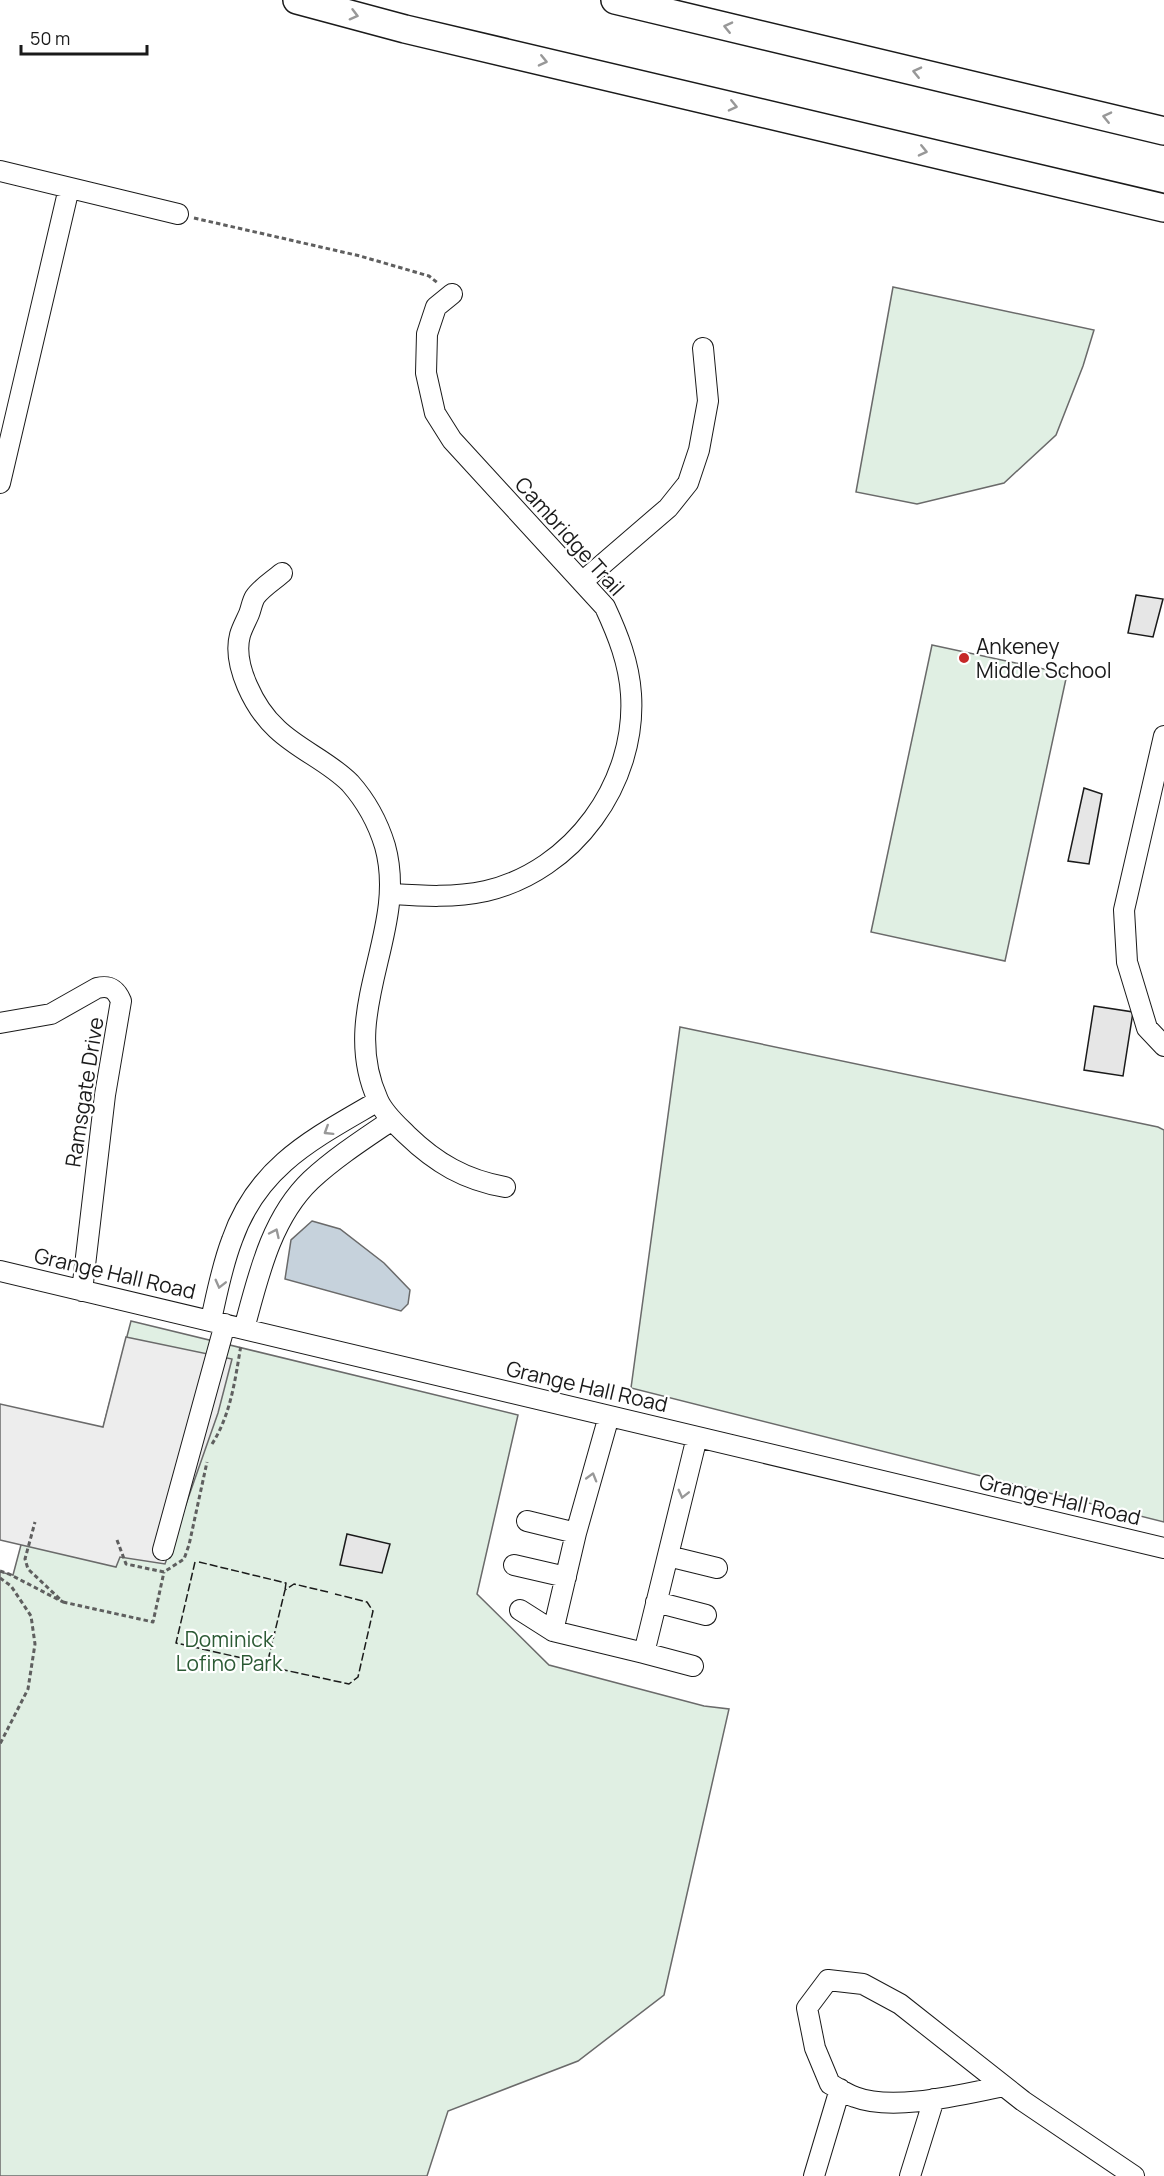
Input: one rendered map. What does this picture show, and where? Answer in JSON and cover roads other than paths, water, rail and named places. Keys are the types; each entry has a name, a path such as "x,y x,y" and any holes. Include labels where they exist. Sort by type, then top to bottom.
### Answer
{"highway":[{"path":"297,0 417,32 1164,208"},
{"path":"615,0 1164,131"}],"street":[{"path":"0,171 178,214"},
{"path":"0,483 69,188"},
{"name":"Cambridge Trail","path":"391,894 457,896 487,891 525,877 561,853 583,832 601,808 615,782 625,753 630,723 631,693 626,663 618,635 605,608 452,440 435,413 426,373 427,334 436,307 452,294"},
{"path":"582,582 668,508 688,483 699,450 708,401 703,348"},
{"path":"282,573 255,597 239,637 240,656 244,675 255,701 277,729 335,770 364,801 376,822 385,846 390,871 391,894 367,1004 364,1030 369,1072 378,1101 392,1120 425,1152 447,1167 471,1179 505,1187"},
{"path":"1164,736 1124,910 1127,962 1147,1028 1164,1046"},
{"name":"Ramsgate Drive","path":"0,1023 51,1014 97,988 105,986 118,993 122,1001 104,1105 82,1291"},
{"path":"163,1550 218,1322 232,1238 243,1213 258,1189 298,1149 378,1101"},
{"path":"244,1329 256,1284 286,1211 309,1182 332,1162 392,1120"},
{"name":"Grange Hall Road","path":"0,1271 1164,1548"},
{"path":"553,1630 576,1533 609,1416"},
{"path":"644,1653 697,1437"},
{"path":"527,1521 576,1533"},
{"path":"668,1556 717,1568"},
{"path":"514,1565 566,1577"},
{"path":"656,1602 706,1615"},
{"path":"520,1610 553,1630 693,1666"},
{"path":"1004,2086 897,2104 856,2098 830,2084 815,2048 807,2008 828,1980 862,1984 900,2004 1004,2086 1134,2176"},
{"path":"814,2176 840,2089"},
{"path":"910,2176 934,2099"}],"place":[{"name":"Ankeney Middle School","path":"964,658"}],"park label":[{"name":"Dominick Lofino Park","path":"229,1651"}]}
